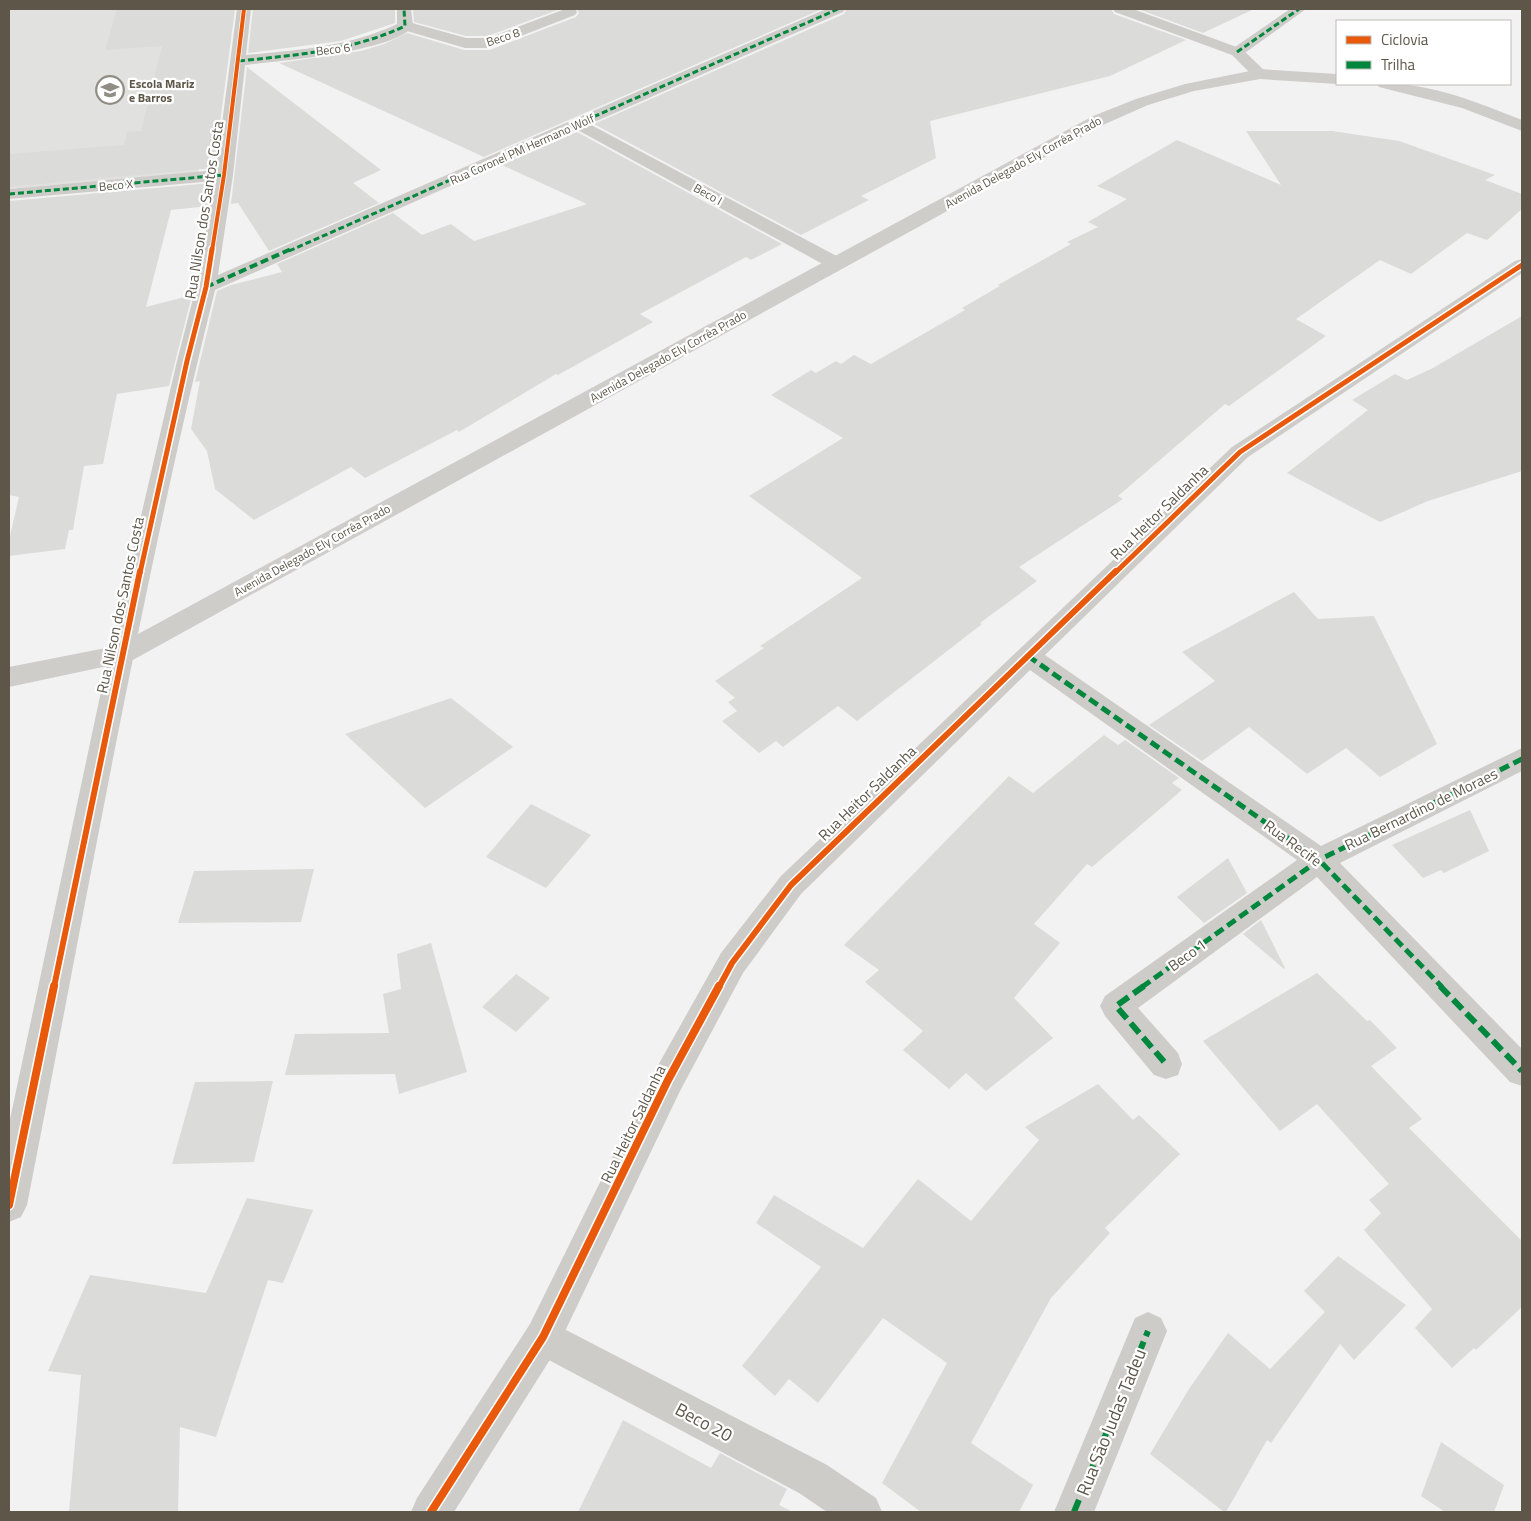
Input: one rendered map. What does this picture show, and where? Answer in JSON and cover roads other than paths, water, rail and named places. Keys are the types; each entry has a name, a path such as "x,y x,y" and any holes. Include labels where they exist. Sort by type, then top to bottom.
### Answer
{"main road":[{"name":"Avenida Delegado Ely Corrêa Prado","path":"9,677 122,654 1099,120 1142,102 1191,87 1260,74 1336,79"},
{"path":"1389,85 1468,104 1522,126"}],"street":[{"name":"Rua Nilson dos Santos Costa","path":"9,1205 122,654 187,361 206,287 224,175 244,9"},
{"path":"404,9 405,26"},
{"path":"1120,9 1236,52 1260,74"},
{"path":"1236,52 1299,9"},
{"name":"Rua Coronel PM Hermano Wolf","path":"206,287 580,124 831,10"},
{"name":"Beco 8","path":"405,26 476,44 490,43 570,12"},
{"name":"Beco 6","path":"239,61 359,46 386,37 405,26"},
{"name":"Beco I","path":"580,124 837,264"},
{"name":"Beco X","path":"9,194 224,175"},
{"name":"Rua Heitor Saldanha","path":"431,1512 543,1337 668,1080 732,963 791,885 1240,452 1522,265"},
{"name":"Rua Recife","path":"1028,656 1319,860 1522,1071"},
{"name":"Rua Bernardino de Moraes","path":"1319,860 1522,759"},
{"name":"Beco 1","path":"1166,1064 1116,1006 1319,860"},
{"name":"Rua São Judas Tadeu","path":"1074,1512 1148,1331"},
{"name":"Beco 20","path":"543,1337 812,1479 862,1512"}],"place":[{"name":"Escola Mariz e Barros","path":"110,90"}]}
